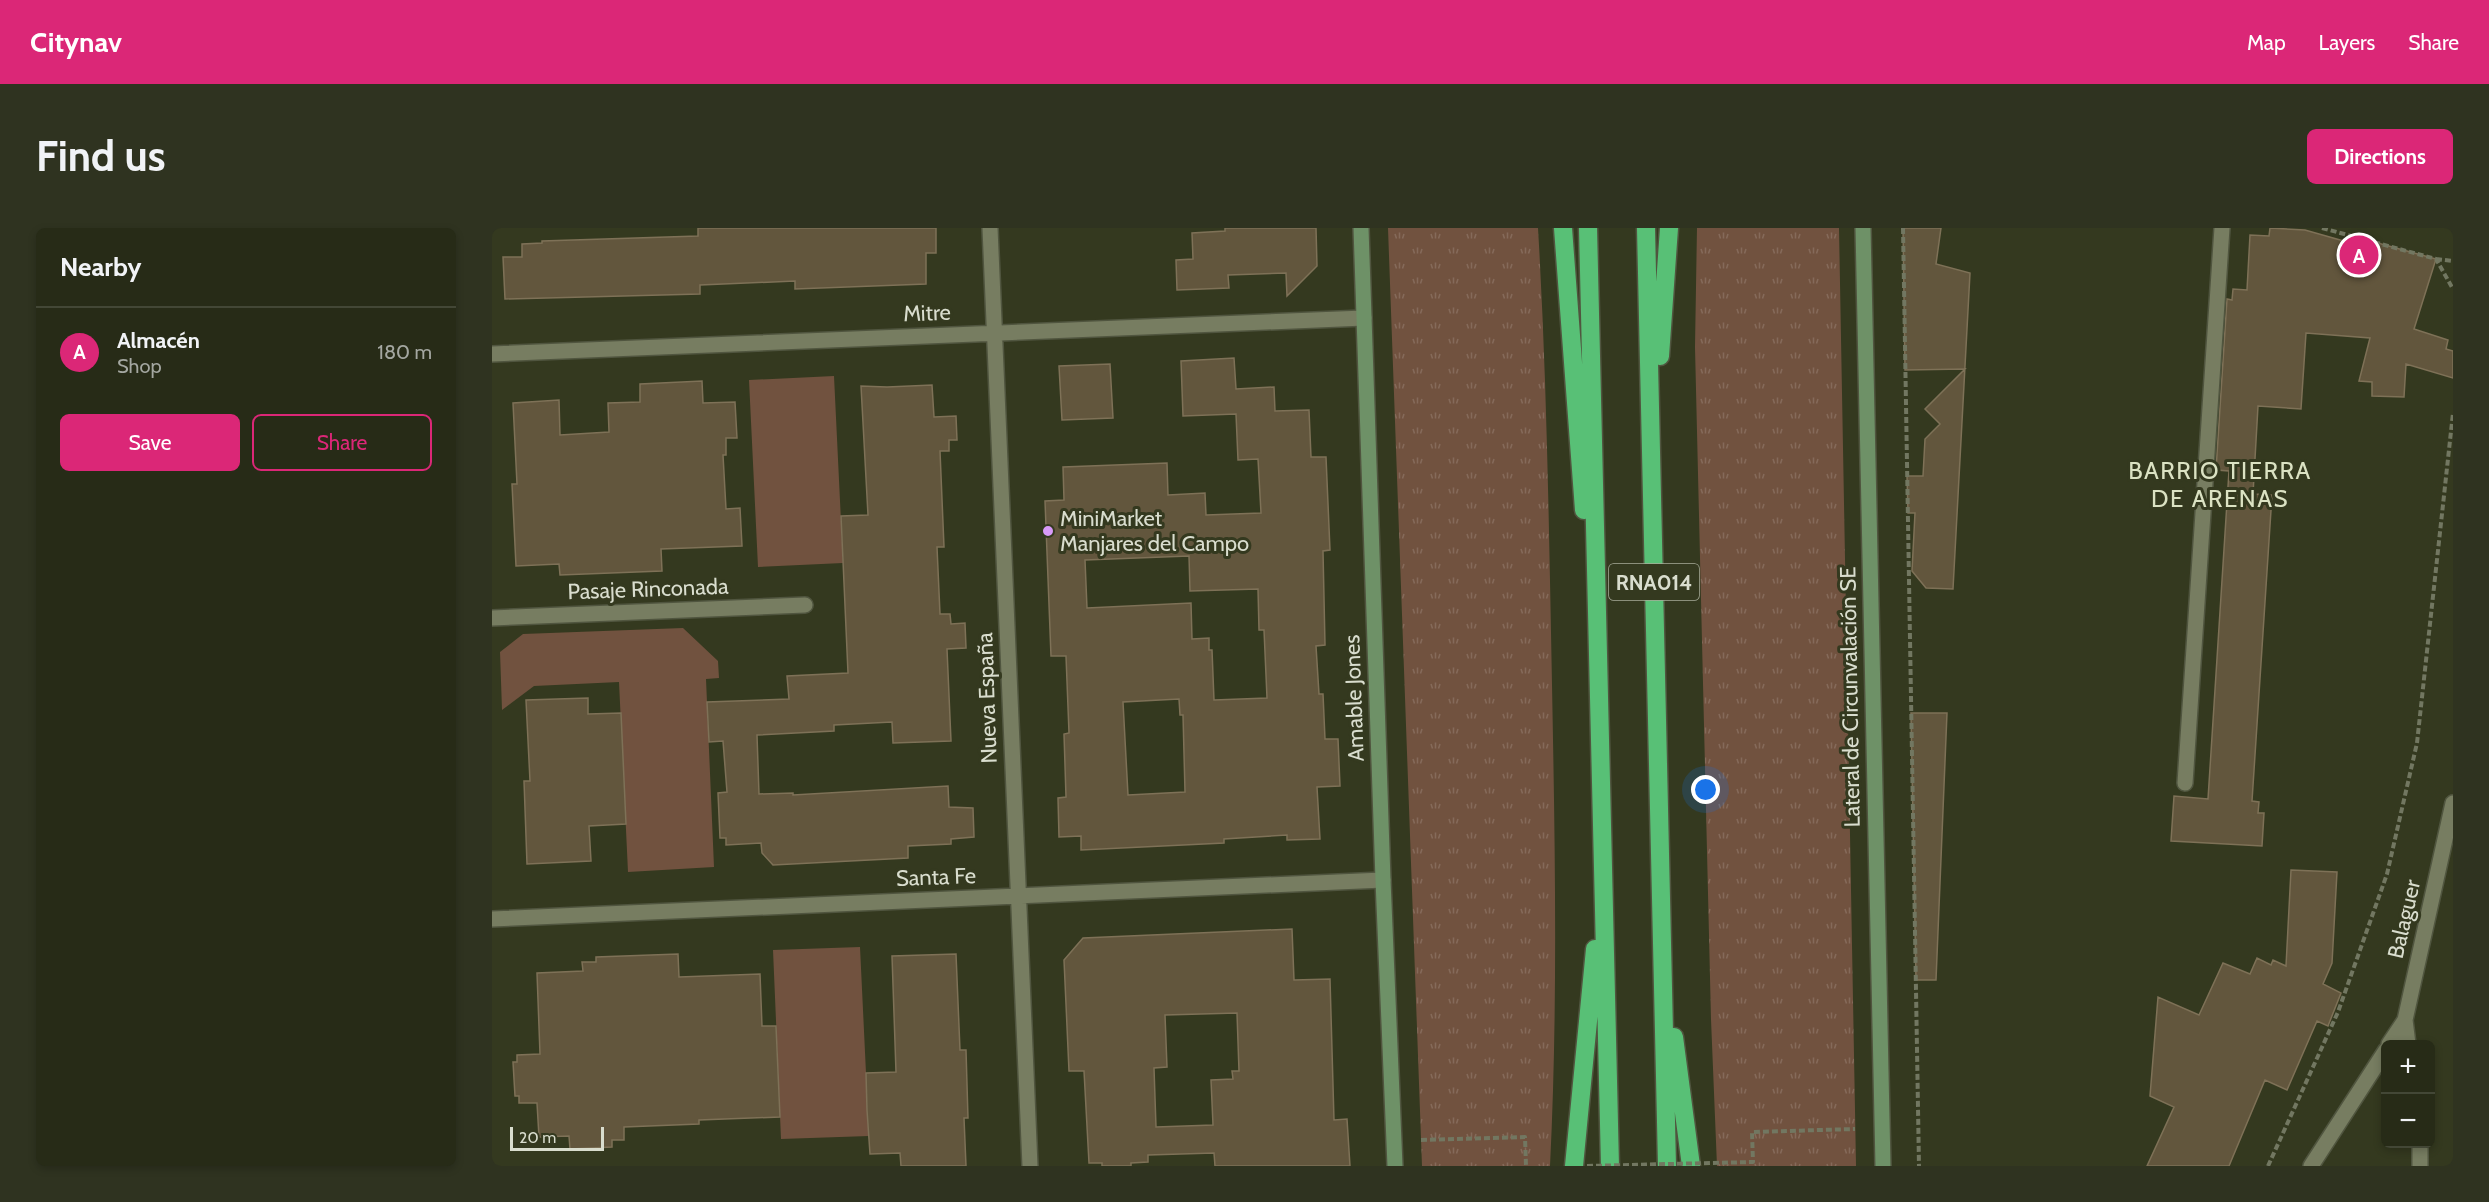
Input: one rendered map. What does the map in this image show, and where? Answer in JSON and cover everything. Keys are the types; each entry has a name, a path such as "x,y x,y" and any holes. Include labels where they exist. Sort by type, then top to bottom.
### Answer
{"highway":[{"path":"1563,228 1600,720"},
{"name":"RNA014","path":"1588,228 1610,1166"},
{"name":"RNA014","path":"1647,228 1667,1166"},
{"path":"1653,469 1669,228"},
{"path":"1574,1166 1603,861"},
{"path":"1662,935 1691,1166"}],"street":[{"name":"Nueva España","path":"990,228 1030,1166"},
{"name":"Amable Jones","path":"1361,228 1395,1166"},
{"name":"Lateral de Circunvalación SE","path":"1863,228 1883,1166"},
{"path":"2185,783 2222,228"},
{"name":"Mitre","path":"492,354 1364,318"},
{"name":"Pasaje Rinconada","path":"492,618 805,605"},
{"name":"Balaguer","path":"2408,1040 2405,1020 2453,803"},
{"name":"Santa Fe","path":"492,919 1383,880"},
{"path":"2392,1040 2405,1020"},
{"path":"2311,1166 2381,1056"},
{"path":"2420,1148 2420,1166"}],"path":[{"path":"1903,228 1919,1166"},
{"path":"2322,228 2436,259 2453,261"},
{"path":"2436,259 2453,289"},
{"path":"2268,1166 2338,1012 2387,874 2417,743 2453,413"},
{"path":"1587,1166 1753,1162 1752,1132 1855,1129"},
{"path":"1421,1140 1525,1137 1526,1166"}],"green space":[{"path":"1388,228 1538,228 1544,342 1554,805 1555,986 1550,1166 1422,1166"},
{"path":"1697,228 1839,228 1856,1166 1717,1166 1711,1019 1695,347"},
{"path":"834,376 843,563 758,567 749,380"},
{"path":"683,628 718,661 719,678 706,679 714,867 628,872 619,682 534,686 502,710 500,652 523,634"},
{"path":"860,947 869,1136 781,1139 773,950"}],"building":[{"path":"698,228 936,228 936,253 926,253 926,284 795,289 795,281 700,285 700,294 505,299 503,257 522,257 522,244 542,243 542,241 698,236"},
{"path":"1225,228 1316,228 1317,266 1287,296 1286,273 1228,275 1229,288 1177,290 1176,260 1193,259 1192,233 1225,231"},
{"path":"1903,228 1941,228 1936,264 1970,273 1965,369 1905,370"},
{"path":"2270,228 2305,230 2372,249 2374,242 2436,259 2414,329 2448,340 2446,349 2453,351 2453,378 2406,364 2404,397 2372,396 2372,382 2359,381 2370,338 2306,333 2301,409 2258,406 2253,494 2272,495 2252,801 2259,802 2258,813 2264,813 2262,846 2171,841 2174,796 2208,799 2229,471 2216,470 2227,299 2232,300 2233,289 2247,290 2250,235 2269,236"},
{"path":"1234,358 1236,389 1274,387 1275,411 1309,410 1311,457 1326,457 1330,550 1323,551 1325,645 1316,646 1319,694 1323,694 1325,739 1338,739 1340,786 1317,787 1320,839 1287,840 1287,835 1224,839 1224,843 1081,850 1081,836 1059,837 1058,798 1066,797 1064,734 1069,733 1066,656 1051,656 1045,501 1064,500 1063,467 1167,463 1168,495 1205,493 1206,515 1261,513 1258,459 1238,460 1236,414 1183,416 1181,361","holes":["1189,556 1190,591 1258,589 1259,630 1264,630 1267,698 1214,700 1212,650 1209,650 1209,638 1192,639 1191,603 1087,608 1085,560","1179,699 1180,715 1183,715 1185,792 1128,795 1123,702"]},
{"path":"1110,364 1113,418 1062,420 1059,366"},
{"path":"1965,369 1953,589 1926,588 1912,571 1915,513 1908,513 1907,476 1923,476 1925,439 1940,424 1925,409"},
{"path":"702,381 703,403 735,402 737,438 726,438 726,455 723,455 726,509 740,508 742,546 661,549 662,571 560,575 559,564 516,566 512,484 517,484 513,403 559,400 560,435 609,432 608,403 640,402 640,384"},
{"path":"932,385 934,417 956,416 957,440 949,440 949,451 940,451 944,547 937,547 940,614 950,614 951,624 965,623 966,648 947,649 951,741 893,743 892,722 834,725 834,731 757,735 759,794 793,793 793,795 948,786 949,807 973,808 974,837 951,839 951,844 908,846 908,858 773,865 762,853 761,843 726,845 726,838 720,838 718,793 727,792 723,741 709,742 707,702 789,699 787,676 848,673 841,516 868,515 861,386"},
{"path":"588,698 588,714 621,713 626,824 589,826 591,861 527,864 524,781 530,781 526,700"},
{"path":"1911,713 1947,713 1936,980 1916,980"},
{"path":"2291,870 2337,872 2332,963 2323,984 2341,993 2328,1026 2317,1021 2287,1090 2265,1080 2229,1166 2147,1166 2174,1107 2150,1096 2158,997 2199,1015 2223,963 2250,974 2257,958 2271,965 2273,960 2286,966"},
{"path":"1292,929 1294,980 1330,979 1334,1120 1347,1119 1350,1166 1215,1166 1214,1153 1148,1155 1148,1162 1131,1163 1131,1166 1102,1166 1102,1163 1089,1163 1084,1071 1069,1071 1064,960 1083,938","holes":["1237,1013 1239,1071 1232,1071 1233,1079 1211,1080 1213,1125 1156,1127 1154,1068 1167,1067 1165,1015"]},
{"path":"678,954 679,977 760,974 762,1026 776,1026 780,1117 699,1120 699,1124 624,1127 624,1140 612,1140 612,1147 570,1149 569,1136 539,1137 537,1103 519,1103 519,1096 515,1096 513,1062 517,1062 517,1055 540,1054 537,973 583,971 582,962 596,962 596,957"},
{"path":"956,954 960,1050 966,1050 968,1118 964,1118 966,1166 901,1166 900,1153 870,1154 867,1110 866,1073 896,1072 892,956"}],"place":[{"name":"Almacén","path":"2359,255"},
{"name":"MiniMarket Manjares del Campo","path":"1048,531"}],"district":[{"name":"BARRIO TIERRA DE ARENAS","path":"2220,484"}]}
